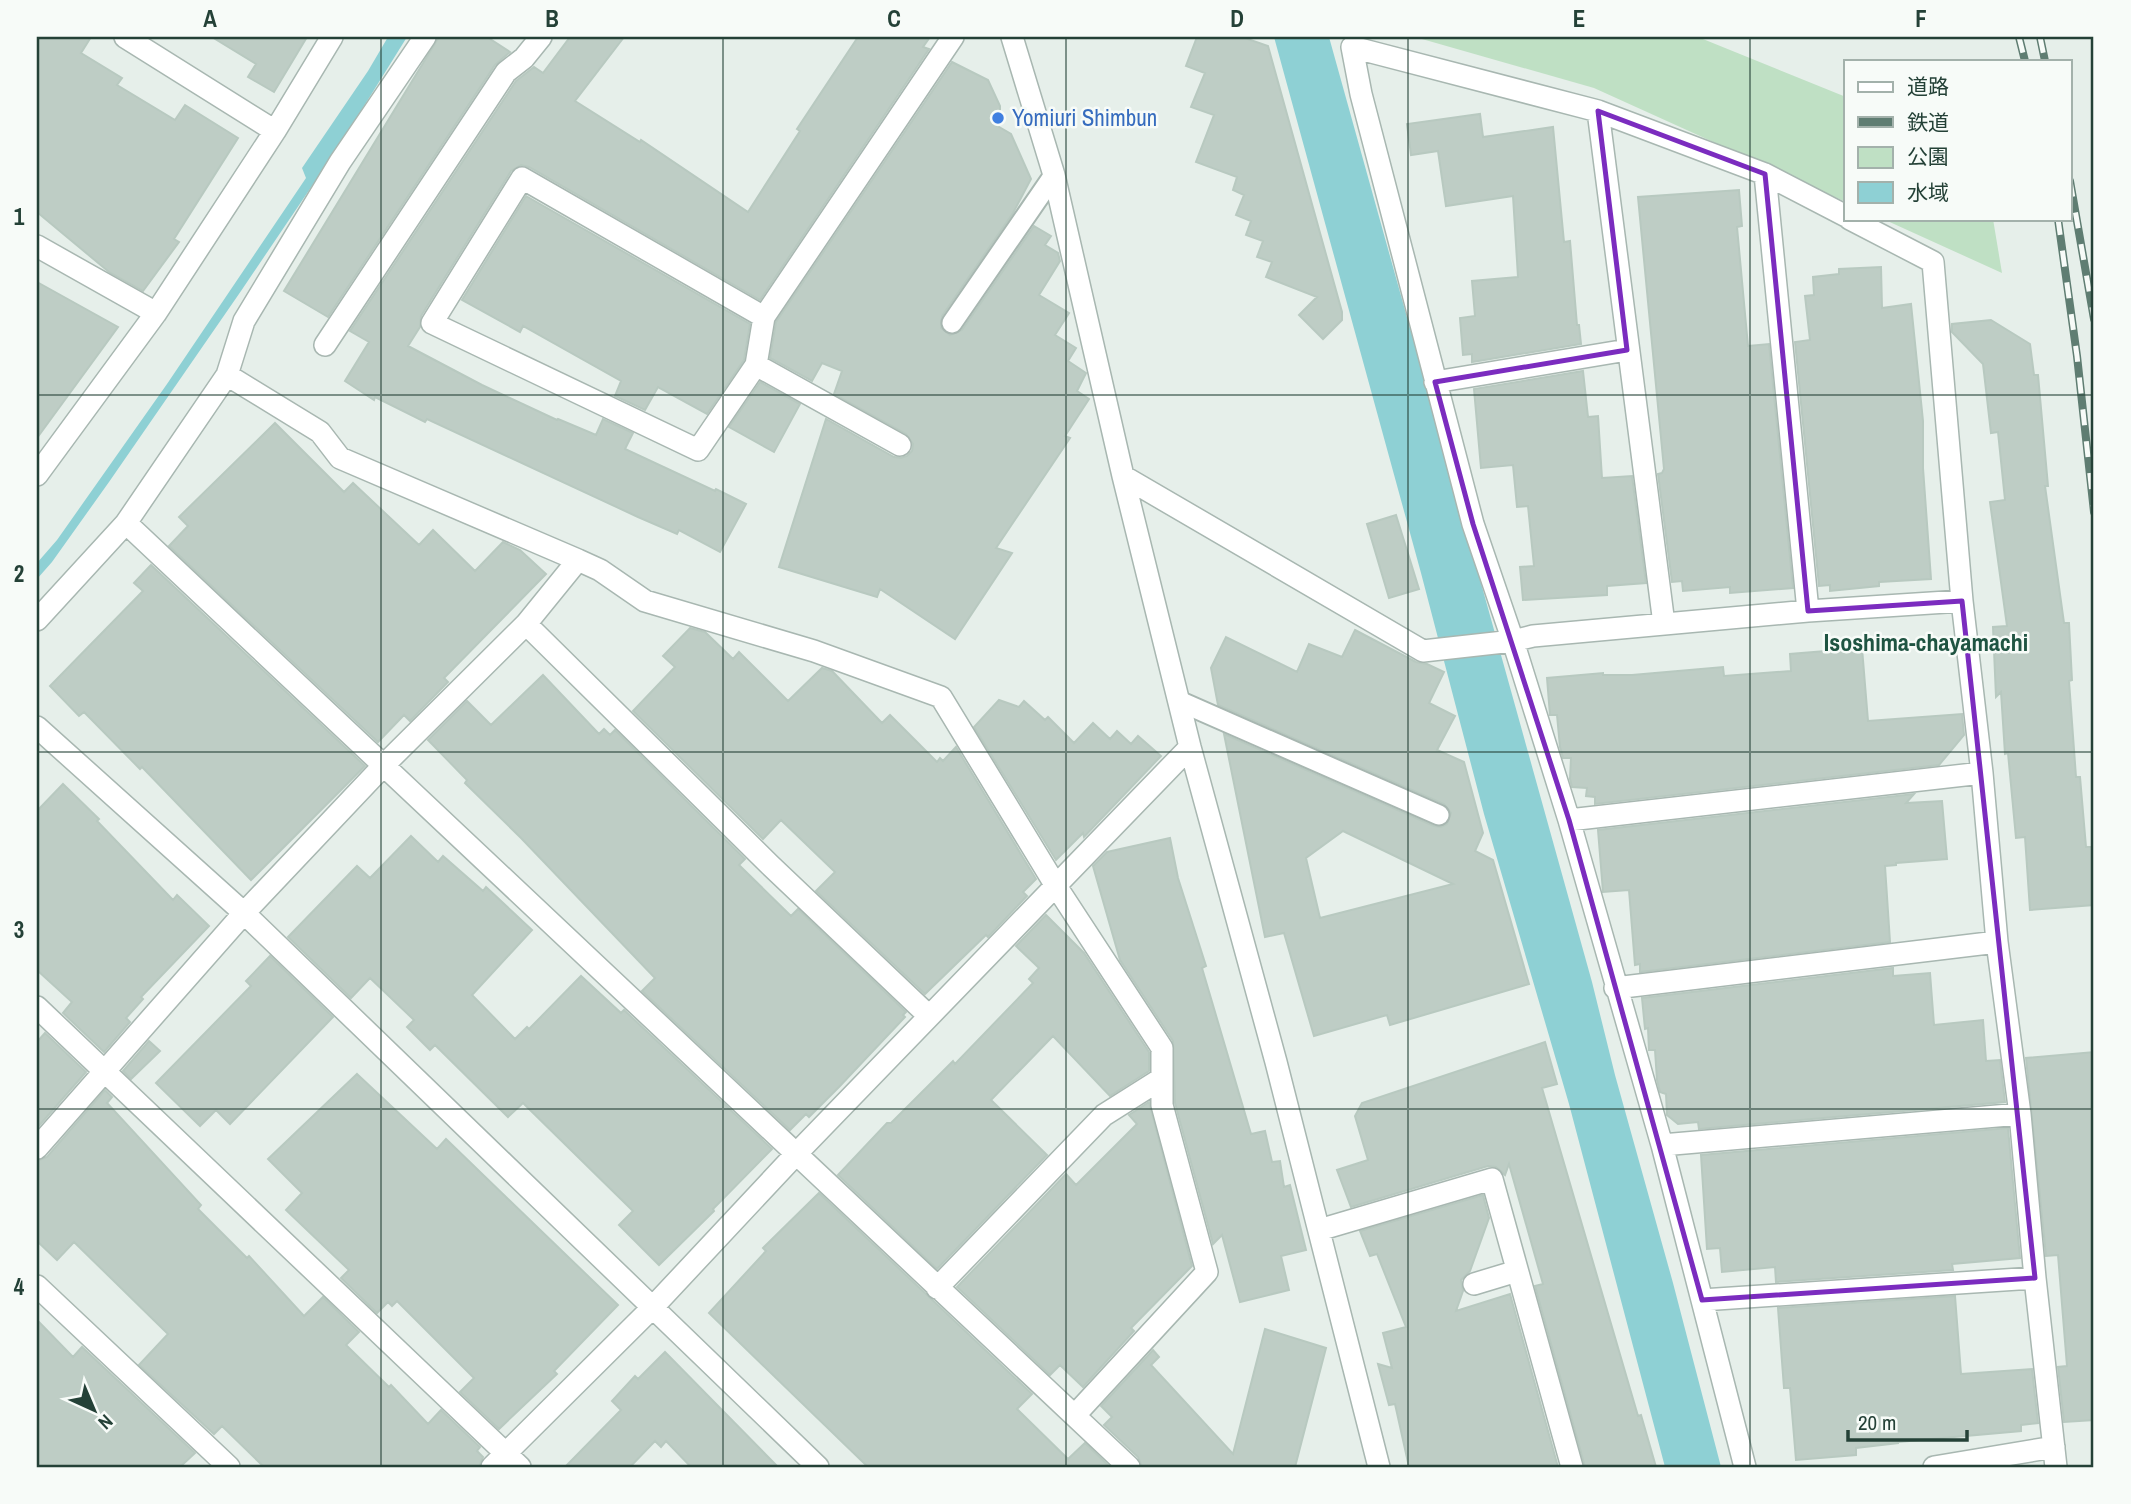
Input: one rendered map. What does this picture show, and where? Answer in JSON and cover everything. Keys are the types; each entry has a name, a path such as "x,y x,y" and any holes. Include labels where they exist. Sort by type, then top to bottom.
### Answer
{"street":[{"path":"125,37 275,131"},
{"path":"37,475 156,313 275,131 332,37"},
{"path":"37,620 127,523 227,375 244,321 340,162 425,37"},
{"path":"325,345 506,72 524,58 541,37"},
{"path":"764,317 522,178 432,323 698,450 756,365 764,317 953,37"},
{"path":"1012,37 1054,175 1123,476 1190,747 1319,1230 1379,1467"},
{"path":"1745,1467 1662,1145 1569,820 1473,524 1361,94 1352,47 1598,111 1765,174 1844,215"},
{"path":"1598,111 1664,624"},
{"path":"1765,174 1808,611"},
{"path":"1852,220 1933,262 1962,601 1982,773 1997,942 2020,1114 2055,1457 1934,1467"},
{"path":"37,246 156,313"},
{"path":"1435,382 1627,350"},
{"path":"756,365 900,445"},
{"path":"227,375 320,432 340,458 600,570 645,601 814,652 941,697 1056,886 1162,1048 1162,1105 1208,1272 1075,1415"},
{"path":"1123,476 1423,652 1533,636 1808,611 1962,601"},
{"path":"127,523 1129,1467"},
{"path":"37,1148 244,913 384,765 526,624 578,560"},
{"path":"526,624 770,865 929,1016"},
{"path":"37,727 244,913 818,1467"},
{"path":"37,1007 506,1463 797,1153 1190,747"},
{"path":"1569,820 1982,773"},
{"path":"1615,988 1997,942"},
{"path":"937,1288 1104,1115 1161,1079"},
{"path":"1662,1145 2020,1114"},
{"path":"1319,1230 1492,1180 1572,1467"},
{"path":"1474,1284 1517,1271"},
{"path":"1702,1300 2035,1278"},
{"path":"37,1286 229,1467"}],"lane":[{"path":"952,323 1054,175"},
{"path":"1179,701 1439,815"}],"highlighted area":[{"path":"1598,111 1765,174 1808,611 1962,601 2035,1278 1702,1300 1569,820 1473,524 1435,382 1627,350"}],"green space":[{"path":"1415,37 1698,37 1844,96 1844,201 1594,88"},
{"path":"1885,220 1993,220 2002,273"}],"water":[{"path":"388,37 407,37 341,143 241,291 109,482 37,579 37,563 57,540 167,384 306,178 302,168"},
{"path":"1274,37 1329,37 1592,982 1721,1467 1665,1467 1569,1104 1484,814"}],"building":[{"path":"37,37 91,37 81,53 122,78 117,85 175,120 185,105 238,138 174,239 179,242 143,291 109,272 37,212"},
{"path":"212,37 307,37 274,92 248,77 256,64"},
{"path":"439,37 487,37 510,52 495,65 328,317 284,291"},
{"path":"570,37 624,37 575,101 640,142 641,140 748,212 800,131 797,129 858,37 930,37 923,47 929,49 760,300 529,167 521,165 511,171 421,316 420,327 408,346 557,420 596,435 603,419 633,433 625,449 746,504 720,552 679,530 677,534 638,517 427,419 425,422 375,397 374,400 345,381 369,342 350,331 516,81 534,67 543,73"},
{"path":"1197,37 1242,37 1268,46 1342,312 1342,320 1323,339 1299,315 1317,297 1266,277 1272,262 1257,257 1263,241 1246,235 1251,221 1236,215 1244,195 1233,190 1237,177 1196,162 1214,115 1191,107 1205,73 1186,66"},
{"path":"952,62 988,80 1000,106 1000,113 994,124 1011,134 1031,179 1013,213 942,316 941,328 950,335 962,330 1034,226 1051,236 1045,245 1058,253 1060,261 1039,295 1069,313 1055,335 1076,348 1068,361 1086,373 1077,391 1089,399 1065,436 1070,438 996,548 1012,553 955,639 880,589 877,597 779,567 826,419 894,457 907,456 912,451 913,444 906,434 834,394 842,371 822,363 812,381 770,358 776,322"},
{"path":"1480,114 1483,137 1553,127 1564,242 1570,241 1581,344 1472,362 1472,354 1463,355 1460,318 1475,316 1472,281 1518,277 1513,196 1446,206 1438,151 1411,155 1407,124"},
{"path":"1739,190 1742,226 1737,227 1748,346 1769,344 1793,588 1730,593 1730,587 1683,591 1682,581 1672,582 1658,474 1664,469 1638,197"},
{"path":"526,196 750,324 744,360 707,414 658,387 645,410 615,396 621,381 523,326 520,332 462,300"},
{"path":"1881,267 1882,308 1911,304 1923,421 1923,468 1931,579 1879,582 1879,586 1830,591 1830,585 1819,586 1795,342 1810,340 1805,296 1814,295 1813,277 1839,274 1839,269"},
{"path":"37,282 118,327 37,438"},
{"path":"1991,320 2030,344 2034,375 2038,375 2048,486 2045,486 2064,623 2069,623 2072,680 2069,681 2076,777 2080,777 2086,847 2094,847 2094,905 2030,910 2025,837 2016,838 2008,753 2005,754 2001,692 1996,697 1993,627 2007,626 1990,502 2005,500 1998,432 1991,433 1983,364 1952,332 1952,324"},
{"path":"1583,371 1588,417 1598,416 1602,478 1632,476 1646,583 1607,586 1607,595 1523,600 1520,567 1534,566 1528,506 1517,507 1513,465 1481,468 1474,389"},
{"path":"760,382 800,404 774,452 729,427"},
{"path":"275,423 344,492 353,483 419,545 433,530 475,571 503,542 520,550 546,574 444,678 448,682 410,721 404,715 378,742 169,546 188,526 179,517"},
{"path":"1396,515 1419,589 1389,598 1367,524"},
{"path":"151,565 365,766 251,880 142,767 140,769 84,712 79,716 50,686 143,591 134,583"},
{"path":"690,628 705,632 733,659 739,652 788,701 822,668 832,671 882,723 890,715 937,762 940,758 943,761 956,747 1036,879 1023,892 1027,896 988,937 986,935 925,994 816,891 835,872 781,820 763,839 633,711 675,667 663,656"},
{"path":"1355,630 1416,662 1444,672 1429,703 1455,716 1437,750 1464,762 1483,833 1475,851 1493,860 1529,984 1390,1025 1387,1015 1314,1036 1284,933 1265,937 1224,734 1434,826 1447,824 1451,813 1444,804 1218,705 1211,668 1226,637 1297,672 1309,644 1342,657","holes":["1343,831 1453,884 1320,918 1306,858"]},
{"path":"1862,648 1868,721 1962,714 1964,735 1939,765 1595,804 1595,797 1586,796 1587,788 1572,787 1571,758 1563,758 1557,715 1550,715 1547,678 1603,673 1632,675 1723,667 1724,676 1791,671 1790,654"},
{"path":"543,675 599,734 604,729 610,735 615,730 745,859 739,865 791,916 798,909 906,1012 903,1015 905,1017 839,1087 809,1117 806,1114 790,1130 642,991 655,978 465,783 467,780 428,740 467,701 491,725"},
{"path":"999,700 1019,707 1024,701 1045,720 1048,717 1074,743 1093,723 1110,739 1117,731 1131,744 1138,736 1161,756 1084,837 1083,833 1056,860 974,727"},
{"path":"63,784 173,900 177,895 209,926 141,997 143,999 126,1018 130,1022 104,1052 63,1013 72,1002 37,970 37,811"},
{"path":"1914,794 1906,803 1942,801 1947,859 1885,866 1890,942 1640,972 1640,964 1635,965 1629,890 1603,892 1598,830"},
{"path":"411,836 438,862 443,856 483,891 486,887 532,930 472,995 515,1039 527,1027 529,1029 581,976 621,1013 624,1010 772,1149 659,1265 619,1225 633,1211 523,1103 508,1117 435,1045 430,1050 407,1027 414,1020 370,978 351,998 288,937 357,866 370,878"},
{"path":"1170,838 1178,878 1206,966 1202,968 1251,1134 1265,1131 1272,1162 1280,1161 1284,1187 1290,1185 1306,1250 1281,1256 1289,1290 1240,1302 1222,1235 1213,1244 1175,1103 1173,1041 1120,960 1093,866 1107,852"},
{"path":"1046,915 1084,953 1149,1052 1149,1071 1110,1096 1053,1036 991,1100 1047,1155 937,1269 838,1175 887,1123 891,1123 953,1061 955,1064 1033,983 1029,979 1039,968 1016,946"},
{"path":"270,956 333,1017 230,1124 216,1110 200,1126 156,1083 251,986 246,981"},
{"path":"1893,968 1893,976 1930,973 1934,1025 1983,1020 1986,1061 2000,1060 2005,1102 1699,1129 1698,1122 1678,1124 1667,1115 1666,1094 1660,1092 1657,1080 1655,1050 1649,1050 1642,998"},
{"path":"45,1033 86,1072 37,1128 37,1042"},
{"path":"149,1041 160,1051 131,1079 123,1071"},
{"path":"1545,1042 1557,1084 1542,1088 1638,1416 1641,1415 1656,1467 1585,1467 1535,1286 1543,1284 1509,1164 1505,1175 1496,1167 1488,1166 1351,1207 1337,1170 1368,1160 1355,1116 1362,1103"},
{"path":"2094,1052 2094,1420 2064,1422 2058,1367 2067,1366 2058,1255 2046,1256 2026,1058"},
{"path":"357,1074 437,1149 446,1139 618,1305 554,1371 557,1374 499,1429 460,1392 474,1378 397,1301 392,1306 388,1302 377,1313 341,1278 349,1270 286,1210 302,1193 268,1159"},
{"path":"105,1090 112,1097 107,1103 201,1205 198,1209 247,1258 249,1256 304,1316 323,1297 359,1332 346,1345 389,1387 391,1385 428,1424 441,1410 480,1447 477,1451 483,1457 479,1467 264,1467 222,1426 214,1434 139,1365 168,1334 74,1242 57,1260 37,1241 37,1161 47,1157"},
{"path":"1149,1102 1192,1266 1131,1328 1134,1331 1083,1387 1060,1365 1050,1375 957,1287 1066,1174 1076,1185 1137,1124 1129,1115"},
{"path":"2008,1128 2020,1258 1952,1264 1953,1270 1776,1282 1775,1267 1722,1272 1720,1248 1707,1249 1701,1155"},
{"path":"819,1193 1032,1394 1017,1409 1068,1459 1085,1443 1110,1467 868,1467 709,1313 766,1251 763,1248"},
{"path":"1483,1195 1489,1218 1470,1271 1461,1280 1463,1291 1456,1311 1510,1294 1558,1467 1409,1467 1395,1404 1389,1405 1378,1364 1392,1368 1383,1333 1406,1327 1377,1254 1370,1256 1360,1231"},
{"path":"1955,1296 1961,1374 2032,1369 2038,1423 2021,1425 2021,1431 1898,1442 1856,1448 1856,1455 1796,1460 1790,1388 1784,1388 1778,1308"},
{"path":"37,1320 73,1357 82,1347 195,1453 180,1467 37,1467"},
{"path":"1265,1329 1326,1348 1295,1467 1142,1467 1138,1457 1104,1425 1112,1417 1101,1406 1153,1350 1159,1357 1151,1365 1233,1454"},
{"path":"665,1352 778,1467 691,1467 666,1441 661,1447 655,1441 630,1467 565,1467 621,1410 612,1401 635,1376 638,1379"}],"railway":[{"path":"2019,37 2025,60"},
{"path":"2040,37 2045,60"},
{"path":"2072,192 2094,319"},
{"path":"2058,220 2077,356 2094,512"}],"place":[{"name":"Yomiuri Shimbun","path":"998,118"}],"district":[{"name":"Isoshima-chayamachi","path":"1926,643"}]}
